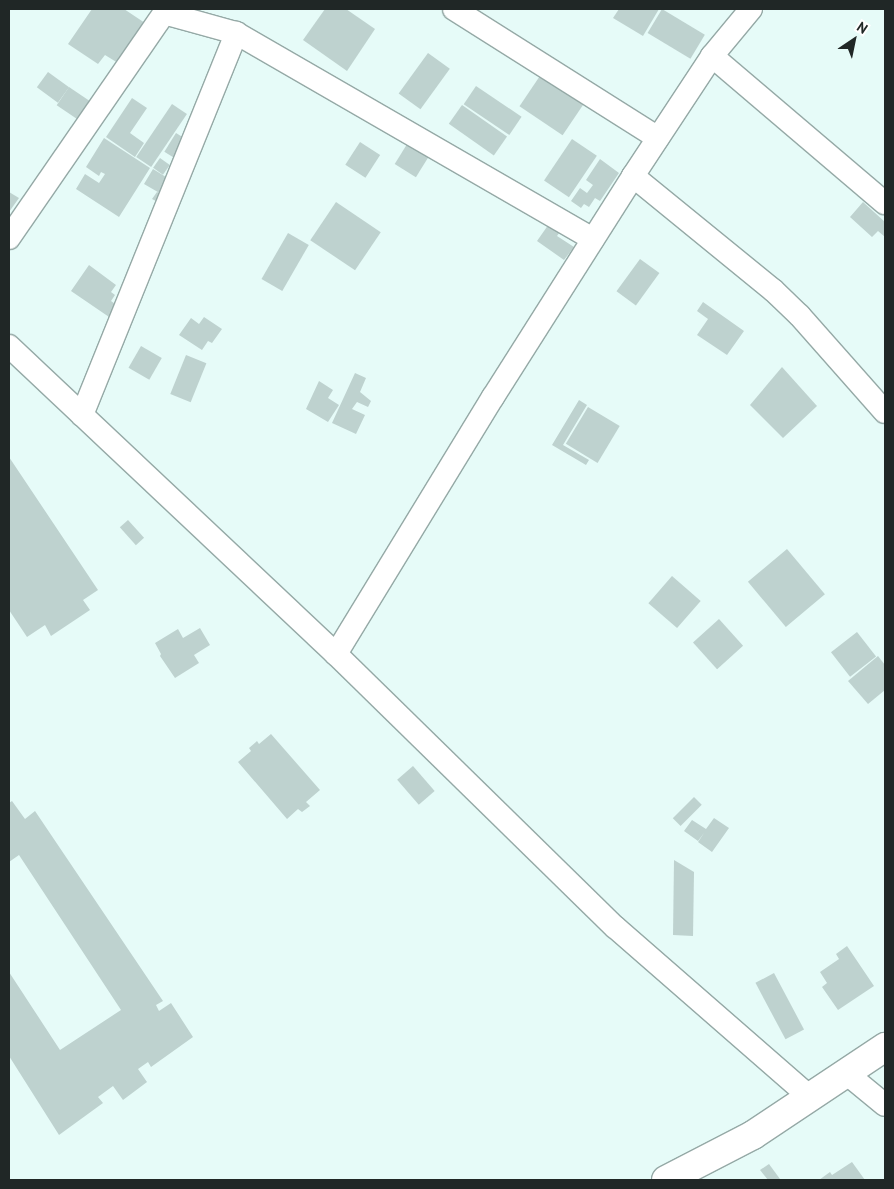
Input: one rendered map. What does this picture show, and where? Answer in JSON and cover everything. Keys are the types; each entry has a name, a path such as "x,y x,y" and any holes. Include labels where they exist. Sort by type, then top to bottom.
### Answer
{"street":[{"path":"454,9 658,138"},
{"path":"336,654 633,176 712,56 751,9"},
{"path":"9,238 165,11 236,33 593,239"},
{"path":"82,415 236,33"},
{"path":"712,56 885,203"},
{"path":"633,176 773,290 800,316 885,412"},
{"path":"9,346 336,654 615,927 810,1097"},
{"path":"666,1180 753,1135 885,1047"},
{"path":"846,1073 885,1105"}],"building":[{"path":"92,9 124,9 145,23 118,63 105,55 98,64 68,44"},
{"path":"325,9 346,9 375,29 347,71 303,40"},
{"path":"619,9 659,9 643,36 613,18"},
{"path":"662,9 705,35 690,59 648,33"},
{"path":"428,53 450,69 420,109 399,93"},
{"path":"548,64 591,93 563,135 519,106"},
{"path":"48,72 69,87 58,103 37,87"},
{"path":"476,86 522,117 509,135 464,104"},
{"path":"69,87 93,103 81,121 57,105"},
{"path":"132,98 147,108 130,133 144,143 135,157 106,137"},
{"path":"172,104 187,114 151,167 136,157"},
{"path":"462,105 507,137 494,155 449,124"},
{"path":"176,133 200,148 188,166 164,152"},
{"path":"104,138 150,168 119,217 76,189 85,174 99,183 105,174 101,172 99,176 86,167"},
{"path":"572,139 597,156 569,197 544,180"},
{"path":"409,141 430,154 416,177 395,164"},
{"path":"360,142 380,155 365,178 345,165"},
{"path":"160,158 170,165 163,175 153,168"},
{"path":"600,159 619,173 600,201 595,198 589,207 584,204 581,208 571,201 580,188 587,193 593,185 586,180"},
{"path":"153,169 179,185 158,202 152,199 157,192 163,195 144,184"},
{"path":"9,192 19,198 9,212"},
{"path":"336,202 381,232 355,270 310,240"},
{"path":"863,202 885,222 885,237 878,231 872,237 850,217"},
{"path":"551,221 562,229 557,236 574,247 564,260 537,241"},
{"path":"288,233 309,245 282,291 262,279"},
{"path":"640,259 659,273 636,305 616,291"},
{"path":"89,265 116,285 111,292 115,295 111,301 121,308 112,319 71,291"},
{"path":"703,302 744,331 727,355 697,335 708,319 697,311"},
{"path":"204,317 222,329 212,343 208,341 202,350 179,335 191,318 199,324"},
{"path":"141,346 162,358 149,380 128,368"},
{"path":"186,355 206,363 191,402 170,394"},
{"path":"782,367 817,406 783,438 750,405"},
{"path":"355,373 366,378 360,392 371,401 368,407 357,402 352,409 365,415 356,434 332,423"},
{"path":"319,381 333,390 328,398 339,405 328,422 306,409"},
{"path":"579,400 587,405 563,445 589,460 586,465 552,445"},
{"path":"588,407 620,426 598,463 566,444"},
{"path":"9,457 98,590 83,600 90,610 51,636 45,625 27,637 9,610"},
{"path":"128,520 144,538 136,545 120,527"},
{"path":"787,549 825,594 786,627 748,582"},
{"path":"672,576 701,601 677,628 648,603"},
{"path":"719,619 743,646 717,669 693,642"},
{"path":"200,628 210,645 194,655 199,663 175,678 160,656 161,654 155,643 178,629 183,638"},
{"path":"857,632 876,656 850,677 831,652"},
{"path":"878,656 885,665 885,690 868,704 848,681"},
{"path":"271,734 320,790 306,802 310,806 302,812 298,809 287,819 238,762 251,751 249,748 257,741 259,744"},
{"path":"413,766 435,791 419,805 397,780"},
{"path":"694,797 702,805 681,826 673,818"},
{"path":"12,801 25,819 35,811 163,1001 156,1005 159,1011 171,1003 193,1037 151,1067 148,1062 138,1069 147,1082 123,1100 113,1086 98,1097 103,1103 59,1135 9,1056 9,972 60,1050 121,1010 19,855 9,862 9,803"},
{"path":"714,818 729,828 712,852 698,842 704,833 698,841 684,831 692,820 706,829"},
{"path":"674,860 694,872 693,936 673,935"},
{"path":"847,946 874,986 838,1010 822,987 827,983 820,972 839,959 836,954"},
{"path":"774,973 804,1030 786,1039 755,983"},
{"path":"852,1162 865,1180 819,1180 830,1172 832,1175"},
{"path":"769,1164 780,1179 768,1180 760,1170"}]}
